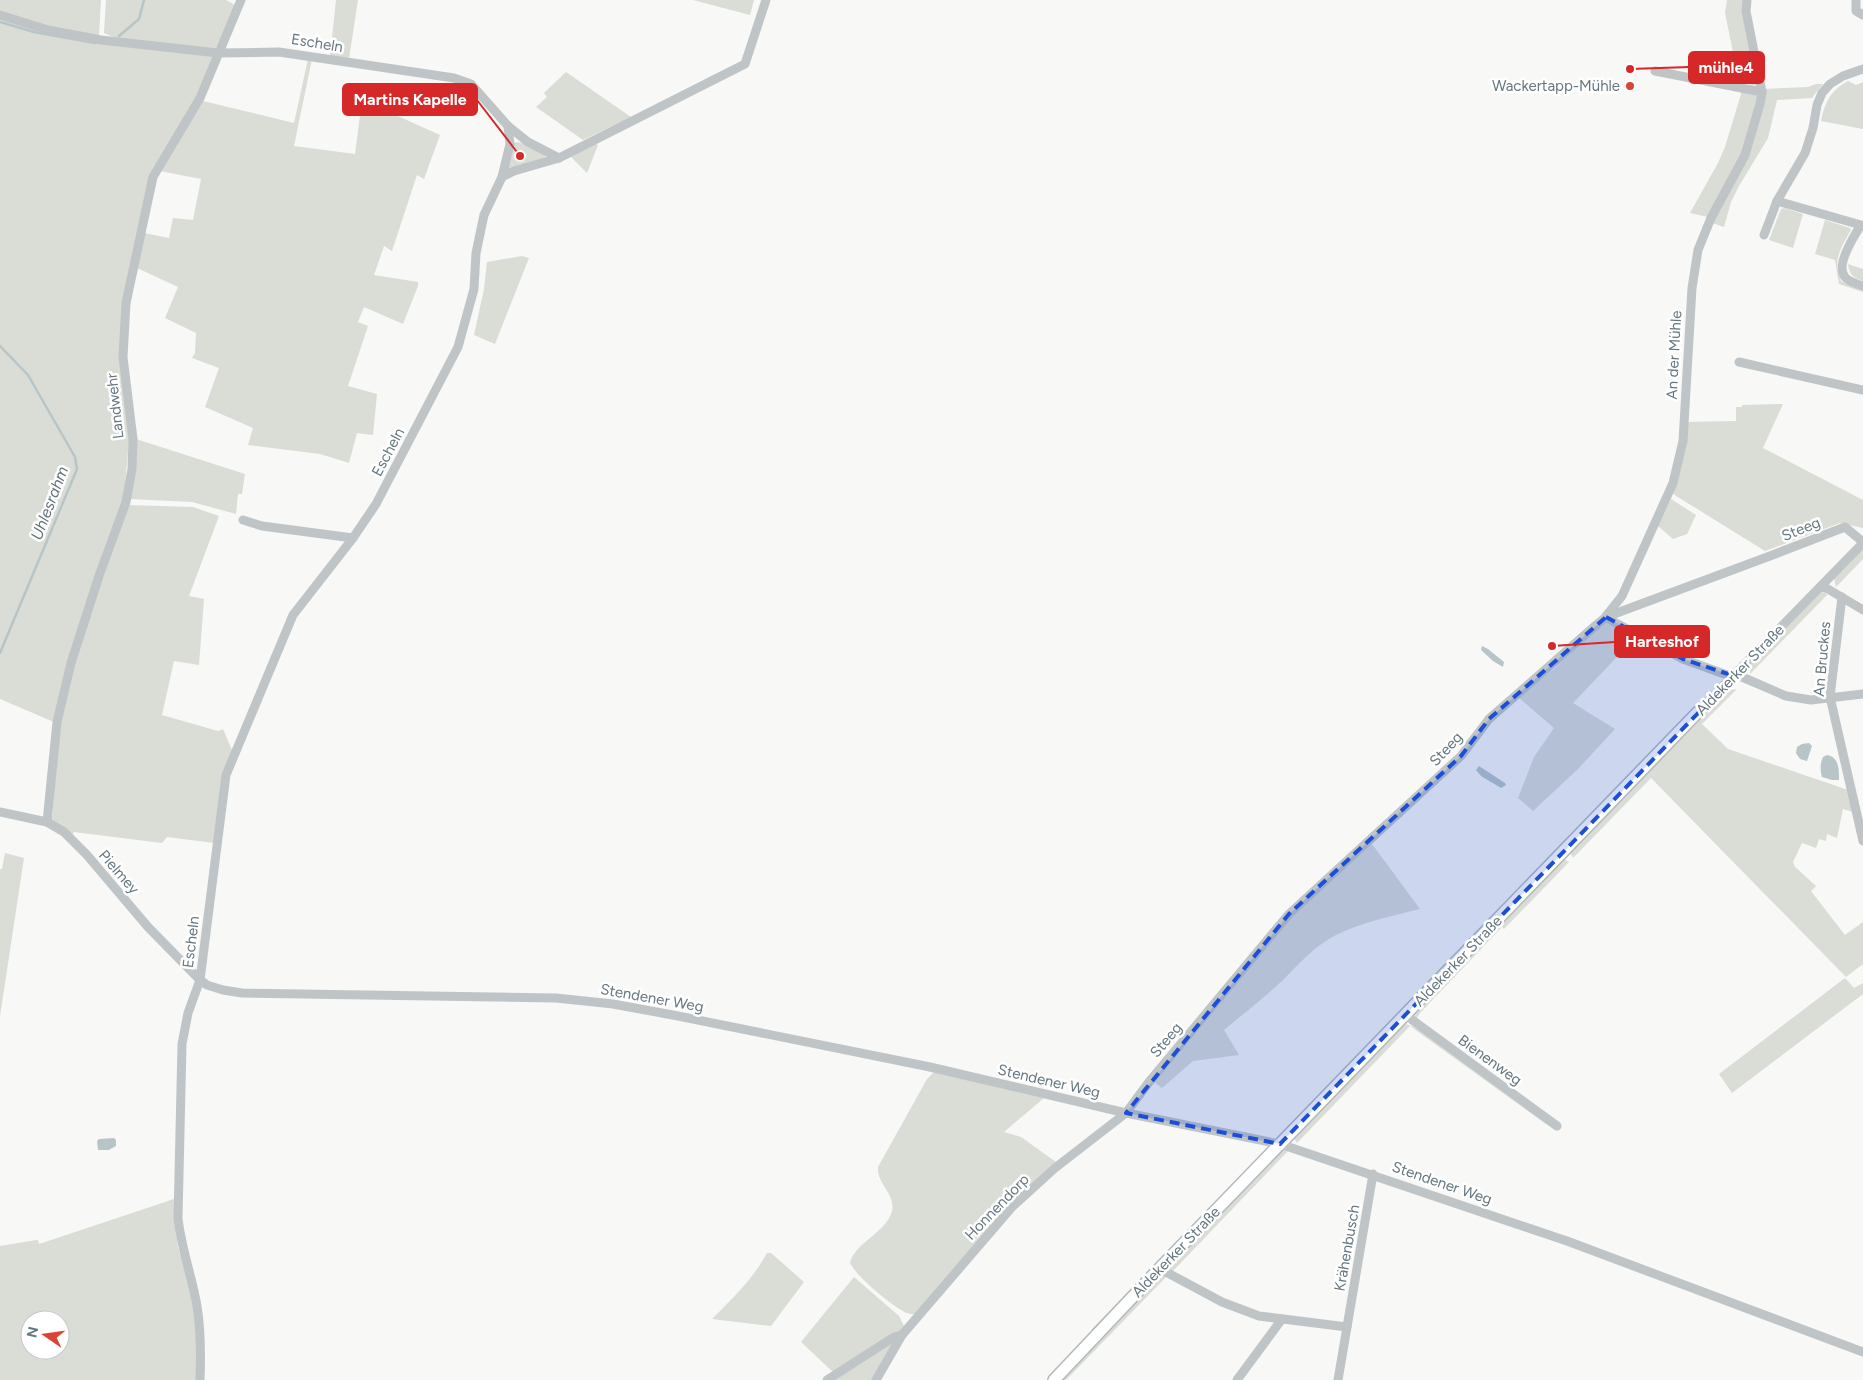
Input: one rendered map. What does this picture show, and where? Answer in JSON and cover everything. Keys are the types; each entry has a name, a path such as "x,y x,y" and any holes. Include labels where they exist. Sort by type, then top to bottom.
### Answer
{"street":[{"name":"Landwehr","path":"47,822 57,722 71,663 98,576 126,502 132,469 132,439 124,356 126,304 153,177 200,98 241,0"},
{"path":"502,177 514,170 559,158 745,64 766,0"},
{"name":"An der Mühle","path":"1606,616 1622,596 1673,483 1683,441 1692,288 1698,250 1711,218 1745,155 1762,92 1746,11 1747,0"},
{"path":"1856,0 1856,11 1863,15"},
{"name":"Escheln","path":"0,16 48,30 101,40 218,53 279,52 454,78 471,84 508,126 528,142 559,158"},
{"path":"1764,235 1777,201 1805,153 1813,128 1817,105 1822,93 1830,84 1843,76 1863,69"},
{"path":"1655,70 1762,92"},
{"name":"Escheln","path":"200,1380 202,1340 198,1311 180,1240 178,1218 182,1044 188,1013 200,980 226,775 293,615 353,538 376,504 458,348 474,290 476,253 484,215 502,177 510,144 508,126"},
{"path":"1777,201 1862,224 1845,256 1842,271 1848,280 1863,286"},
{"path":"1739,362 1863,390"},
{"path":"243,520 262,526 353,538"},
{"name":"Steeg","path":"1126,1113 1149,1082 1289,914 1461,756 1489,719 1606,616 1845,527 1863,543"},
{"name":"Aldekerker Straße","path":"1054,1380 1161,1267 1863,543"},
{"path":"1821,587 1828,589 1863,610"},
{"name":"An Bruckes","path":"1842,597 1830,697 1863,841"},
{"path":"1606,616 1683,659 1726,675 1742,677 1775,693 1811,700 1863,694"},
{"name":"Pielmey","path":"0,812 47,822 64,832 87,855 148,927 200,980"},
{"name":"Stendener Weg","path":"200,980 207,985 223,990 242,993 556,998 612,1004 930,1067 1126,1113 1280,1144 1567,1241 1863,1352"},
{"name":"Bienenweg","path":"1408,1014 1411,1019 1557,1126"},
{"name":"Honnendorp","path":"876,1380 902,1334 1012,1207 1054,1168 1126,1113"},
{"name":"Krähenbusch","path":"1338,1380 1373,1174"},
{"path":"1161,1267 1166,1272 1222,1302 1259,1316 1348,1327"},
{"path":"1237,1380 1282,1319"},
{"name":"Honnendorp","path":"827,1380 894,1337 902,1334"}],"highlighted area":[{"path":"1606,617 1683,659 1734,676 1280,1144 1126,1113 1289,914 1461,756 1489,719"}],"shaded area":[{"path":"0,0 101,0 99,35 52,28 0,12"},
{"path":"106,0 226,0 235,5 215,50 118,39 104,33"},
{"path":"336,0 358,0 349,59 330,56"},
{"path":"693,0 754,0 750,15"},
{"path":"1727,0 1745,0 1758,86 1739,82 1725,13"},
{"path":"0,19 207,54 214,57 197,97 151,176 123,305 129,440 124,496 54,722 0,699"},
{"path":"308,59 312,59 294,146 355,154 362,100 440,135 424,179 417,175 392,251 384,246 374,275 418,282 403,324 364,307 358,322 368,326 348,386 377,394 373,435 357,433 349,463 320,454 248,445 253,428 205,407 219,368 192,358 195,353 196,333 165,318 178,287 137,268 144,233 169,238 173,218 193,220 201,179 160,171 203,101 294,123"},
{"path":"566,72 631,117 583,140 536,107 547,97 544,93"},
{"path":"1848,81 1856,85 1863,82 1863,129 1821,121 1830,97 1837,88"},
{"path":"1823,84 1812,98 1777,100 1768,138 1731,202 1724,227 1712,223 1747,156 1764,89 1808,87"},
{"path":"1740,91 1760,94 1742,153 1708,217 1690,213 1725,147 1741,94"},
{"path":"514,143 523,143 545,155 545,158 508,171"},
{"path":"595,143 598,145 587,173 570,156"},
{"path":"1784,208 1803,214 1793,248 1769,240 1781,209"},
{"path":"1825,220 1850,228 1851,230 1839,254 1838,274 1841,281 1863,290 1863,292 1839,284 1835,260 1815,254"},
{"path":"522,256 529,258 495,344 474,335 484,289 487,262"},
{"path":"1848,264 1863,269 1863,281 1852,275"},
{"path":"1783,404 1763,448 1863,500 1863,528 1840,523 1765,551 1673,494 1686,441 1686,422 1736,421 1736,407 1742,407 1742,405"},
{"path":"136,439 245,474 242,494 238,494 236,514 192,502 130,499"},
{"path":"1671,499 1696,515 1687,534 1673,539 1658,526"},
{"path":"129,505 193,507 219,516 189,596 204,599 199,665 174,661 162,715 218,731 223,729 232,750 214,843 167,837 162,843 74,832 72,836 52,820 60,724 66,694 89,616"},
{"path":"1863,548 1863,559 1836,587 1834,578"},
{"path":"1821,592 1828,594 1750,674 1750,665"},
{"path":"1607,622 1636,637 1573,703 1615,729 1578,769 1533,811 1518,798 1534,757 1554,728 1518,697 1554,669 1589,635"},
{"path":"1482,646 1504,662 1503,667 1481,650"},
{"path":"1737,689 1702,724 1728,749 1848,790 1853,812 1843,809 1837,838 1827,834 1826,841 1819,839 1816,848 1802,843 1793,862 1795,867 1816,886 1811,891 1845,935 1863,922 1863,964 1846,977 1651,778 1573,858 1569,850 1723,691"},
{"path":"1809,743 1812,746 1807,761 1800,759 1796,753 1797,747"},
{"path":"1827,755 1836,761 1839,780 1822,777 1821,762 1823,757"},
{"path":"1479,766 1506,785 1501,788 1481,776 1476,770"},
{"path":"1372,844 1420,909 1346,930 1328,940 1301,961 1276,987 1224,1030 1239,1055 1193,1061 1162,1088 1154,1082 1295,913"},
{"path":"5,853 24,858 0,1016 0,869 2,869"},
{"path":"1562,858 1569,862 1504,929 1502,927 1416,1019 1413,1012"},
{"path":"1845,978 1854,988 1863,983 1863,994 1732,1093 1719,1074"},
{"path":"1402,1023 1411,1026 1420,1030 1465,1061 1550,1127 1410,1026 1297,1143 1293,1137"},
{"path":"934,1072 1044,1098 1004,1132 1021,1137 1056,1162 915,1314 911,1314 893,1305 875,1290 858,1274 850,1262 859,1248 889,1219 892,1211 891,1199 880,1178 878,1167 927,1079"},
{"path":"114,1138 116,1146 109,1150 98,1150 97,1141 99,1139"},
{"path":"1268,1147 1270,1149 1094,1332 1091,1330"},
{"path":"1283,1150 1288,1151 1171,1273 1167,1269 1168,1266 1276,1154"},
{"path":"174,1199 174,1222 178,1247 191,1289 197,1329 197,1380 0,1380 0,1246 38,1240 39,1244"},
{"path":"767,1253 771,1253 804,1282 771,1326 712,1319 749,1280"},
{"path":"1163,1273 1167,1276 1066,1380 1058,1380 1161,1274"},
{"path":"854,1277 899,1316 904,1326 900,1332 833,1372 801,1342"},
{"path":"895,1340 872,1380 832,1380"}],"waterway":[{"path":"119,36 139,19 144,0"},
{"path":"0,22 34,32 95,43"},
{"name":"Uhlesrahm","path":"0,346 28,375 75,457 77,469 0,653"}],"place":[{"name":"mühle4","path":"1630,69"},
{"name":"Wackertapp-Mühle","path":"1630,86"},
{"name":"Martins Kapelle","path":"520,156"},
{"name":"Harteshof","path":"1552,646"}]}
